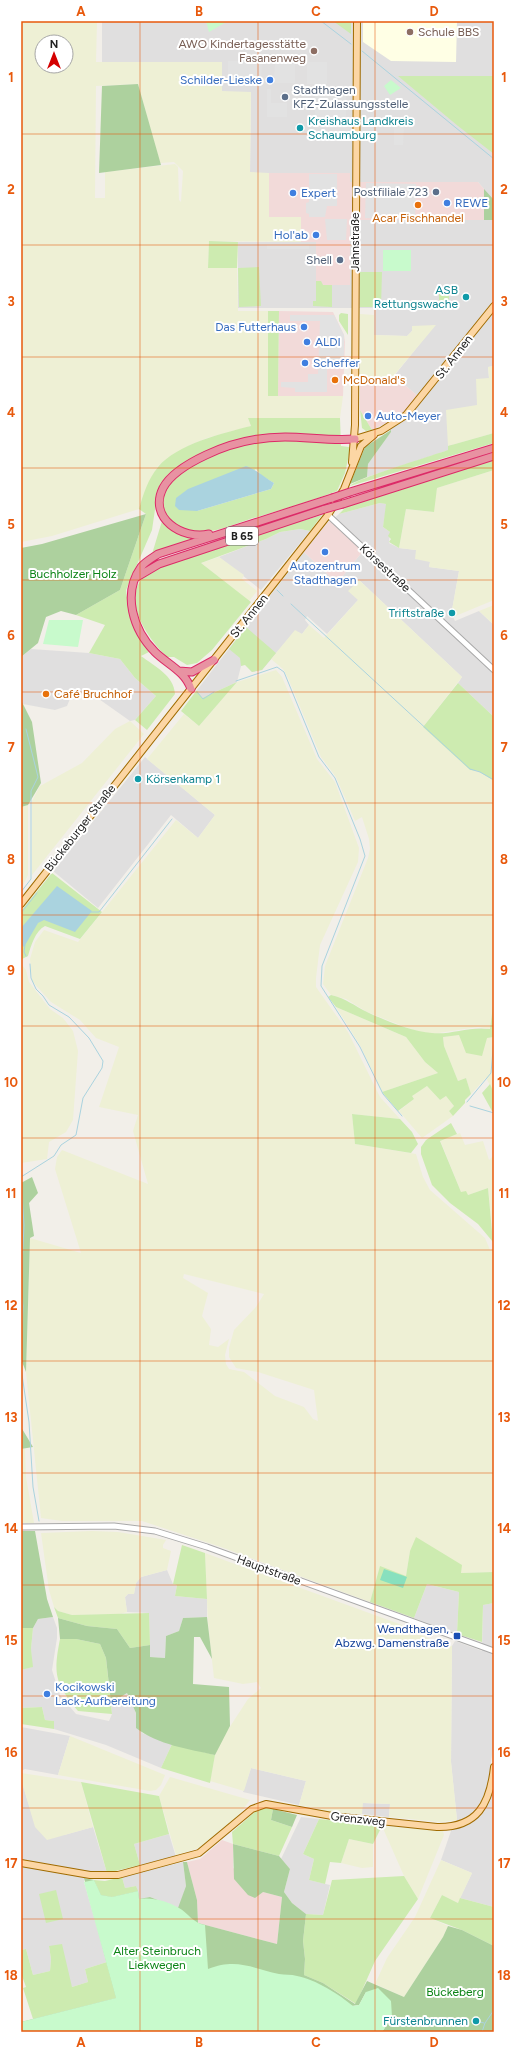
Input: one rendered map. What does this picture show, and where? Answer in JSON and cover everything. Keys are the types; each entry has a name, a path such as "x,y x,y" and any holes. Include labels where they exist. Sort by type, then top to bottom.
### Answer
{"highway":[{"path":"234,528 192,535 180,532 170,525 159,505 164,487 181,469 204,455 245,441 286,437 329,440 355,439"},
{"name":"B 65","path":"191,689 186,678 155,652 141,633 135,619 131,600 131,591 134,580 142,567 158,554 234,528 494,448"},
{"name":"B 65","path":"134,580 159,564 327,512 343,504 494,456"},
{"path":"178,671 192,672 214,660"}],"main road":[{"name":"Jahnstraße","path":"355,439 357,21"},
{"name":"St. Annen","path":"139,753 214,660 344,489 361,446 374,435 396,423 412,409 494,306"},
{"name":"St. Annen","path":"350,473 355,439 374,435"},
{"name":"Bückeburger Straße","path":"21,904 139,753"},
{"name":"Grenzweg","path":"21,1864 90,1875 118,1875 199,1853 258,1805 273,1804 315,1814 437,1827 459,1825 472,1818 482,1808 491,1788 494,1767"}],"street":[{"name":"Körsestraße","path":"327,512 494,670"},
{"name":"Hauptstraße","path":"21,1527 114,1526 155,1531 178,1537 494,1651"}],"shaded area":[{"path":"21,21 97,21 96,62 222,62 222,91 251,92 250,172 269,173 269,217 301,217 301,242 209,241 208,268 237,268 238,311 268,311 268,396 343,396 340,418 248,418 251,426 207,438 186,447 158,466 147,486 139,509 52,536 21,542","holes":["138,84 160,163 174,162 183,171 181,202 179,200 178,167 175,164 105,172 105,198 95,198 96,86"]},
{"path":"102,21 494,21 494,366 488,367 489,378 477,405 449,450 367,477 368,464 391,432 387,424 419,397 394,376 435,325 412,331 407,336 374,335 374,308 238,308 238,242 316,242 350,285 350,220 484,220 484,189 478,182 350,182 350,173 250,173 251,92 222,92 222,62 102,62"},
{"name":"Schule BBS","path":"363,21 457,21 456,62 391,61 363,42"},
{"path":"228,61 262,61 261,83 228,83"},
{"path":"275,62 295,62 295,83 274,83"},
{"path":"307,62 327,62 327,84 307,84"},
{"path":"267,89 271,89 271,103 287,103 287,117 267,117"},
{"path":"315,91 346,91 346,128 315,128"},
{"path":"394,126 404,126 403,145 394,145"},
{"path":"269,173 350,173 350,182 478,182 484,189 484,220 350,220 350,285 323,285 321,281 316,281 316,242 301,242 301,217 269,217"},
{"path":"309,174 337,174 337,206 327,206 325,217 309,217 309,214 306,213 306,203 309,202"},
{"path":"366,183 416,184 415,219 365,218"},
{"path":"325,219 347,219 346,240 327,240"},
{"path":"267,245 309,245 309,249 267,249"},
{"path":"279,311 333,312 344,335 345,342 343,396 278,396"},
{"path":"360,314 374,315 374,335 407,336 412,331 412,326 436,325 385,386 360,383"},
{"path":"290,315 334,315 344,335 343,366 327,366 327,392 295,392 295,388 281,387 281,382 308,382 308,374 318,374 320,321 290,321"},
{"path":"494,366 494,433 448,446 446,410 477,405 476,379 489,378 488,367"},
{"path":"394,376 419,397 401,416 372,430 360,410 360,383 385,386"},
{"path":"494,470 494,600 453,617 454,611 452,610 459,571 429,567 430,562 415,559 416,550 399,548 406,509 433,512 437,488"},
{"path":"380,503 387,504 383,527 390,532 389,543 399,548 416,550 430,562 429,567 459,571 452,610 454,611 453,617 455,621 479,611 494,625 494,717 458,683 462,677 359,580 358,600 327,634 307,616 305,620 309,625 302,634 295,631 262,670 252,672 245,664 241,666 237,682 202,698 197,690 304,552 337,583 363,551 331,521 339,514"},
{"path":"331,521 363,551 337,583 304,552 328,522"},
{"path":"300,529 310,531 261,590 219,557 280,532"},
{"path":"219,557 244,575 242,579 257,591 249,601 201,563"},
{"path":"359,580 462,677 423,727 470,770 478,771 494,781 494,998 490,1029 478,1027 432,1034 413,1030 367,1012 346,999 331,995 323,984 325,966 368,858 370,849 369,839 362,817 355,821 336,777 321,757 288,678 283,669 271,659 295,630 302,634 309,625 324,638 358,600 348,591"},
{"path":"494,605 494,625 479,611"},
{"path":"31,649 89,653 120,659 135,678 156,696 135,720 130,721 89,692 85,697 74,689 67,706 55,710 23,704 21,700 21,657"},
{"path":"276,670 282,677 317,759 335,782 359,848 358,862 320,945 316,987 348,1032 380,1097 400,1119 352,1114 355,1144 416,1154 423,1177 430,1190 485,1238 490,1250 494,1248 494,1572 461,1573 410,1551 406,1576 380,1567 370,1602 221,1547 142,1521 62,1521 41,1518 26,1372 30,1238 81,1253 55,1169 57,1157 62,1150 148,1184 133,1131 138,1115 99,1107 119,1047 96,1038 80,1020 51,1002 32,981 30,959 35,942 44,930 78,942 176,820 198,838 215,815 147,759 184,714 199,726 237,682","holes":["184,1274 264,1294 256,1307 234,1330 229,1348 229,1357 236,1368 258,1372 314,1390 318,1421 313,1419 304,1407 275,1396 244,1372 229,1369 226,1364 225,1355 229,1339 218,1347 209,1345 211,1329 202,1316 208,1293 183,1278"]},
{"path":"130,721 144,734 32,875 32,801 40,786 82,763 115,729"},
{"path":"145,757 215,815 198,838 171,815 98,908 53,871"},
{"path":"28,805 28,875 21,889 21,807"},
{"path":"21,964 26,970 29,982 50,1009 63,1018 73,1031 78,1051 73,1120 66,1132 49,1142 47,1159 21,1163"},
{"path":"336,1007 406,1037 425,1062 438,1073 382,1092 361,1047"},
{"path":"459,1034 488,1038 494,1037 494,1093 486,1078 471,1094 466,1078 458,1081 444,1046 443,1037"},
{"path":"427,1086 440,1100 446,1096 454,1106 449,1111 453,1116 422,1138 399,1111 414,1099 411,1096"},
{"path":"460,1133 465,1145 483,1141 489,1160 494,1155 494,1247 488,1188 468,1195 461,1192 440,1140"},
{"path":"21,1449 25,1449 26,1477 34,1523 21,1523"},
{"path":"92,1531 118,1532 166,1540 163,1548 171,1551 167,1570 141,1577 136,1583 134,1594 128,1594 125,1597 127,1612 120,1614 72,1615 58,1611 54,1607 49,1590 41,1533"},
{"path":"205,1553 402,1625 437,1643 452,1646 451,1762 457,1820 441,1822 389,1817 390,1804 363,1803 362,1814 336,1813 299,1805 306,1781 251,1768 244,1791 210,1781 215,1755 220,1742 248,1699 261,1688 257,1682 243,1684 214,1678 208,1624"},
{"path":"167,1570 173,1584 177,1585 175,1596 207,1599 207,1617 183,1618 179,1631 166,1636 165,1658 150,1657 149,1613 127,1612 125,1597 128,1594 134,1594 136,1583 141,1577"},
{"path":"427,1584 459,1592 457,1634 414,1618"},
{"path":"494,1603 494,1741 489,1776 494,1777 494,1907 460,1898 472,1873 441,1860 452,1828 457,1820 451,1762 452,1646 455,1641 482,1651 483,1605"},
{"path":"53,1617 57,1628 57,1638 52,1670 60,1695 76,1714 109,1721 112,1714 111,1703 127,1693 136,1713 142,1733 172,1744 161,1768 106,1745 54,1729 54,1721 45,1720 42,1707 21,1708 21,1670 32,1667 31,1649 33,1628 38,1619"},
{"path":"21,1727 70,1736 58,1775 25,1769 21,1771"},
{"path":"70,1736 165,1775 161,1785 156,1790 150,1791 58,1775"},
{"path":"251,1768 306,1781 299,1805 243,1792"},
{"path":"21,1773 81,1782 93,1827 47,1840 35,1827 21,1779"},
{"path":"170,1777 250,1800 238,1816 199,1848 176,1855 159,1796"},
{"path":"21,1779 32,1815 64,1835 93,1827 107,1873 84,1872 84,1882 107,1962 85,1969 88,1982 72,1987 49,1946 51,1959 50,1971 33,1975 26,1949 21,1950"},
{"path":"362,1803 390,1804 389,1817 362,1814"},
{"path":"301,1817 319,1819 303,1854 314,1859 309,1880 330,1885 323,1915 306,1914 292,1903 284,1892 290,1869 281,1859"},
{"path":"382,1826 443,1831 444,1835 418,1899 404,1876"},
{"path":"169,1834 176,1857 140,1865 134,1844"},
{"path":"349,1839 373,1844 373,1867 362,1868 341,1863"},
{"path":"222,1840 233,1844 233,1868 263,1892 282,1897 277,1944 198,1923 197,1900 187,1862 200,1859"},
{"path":"441,1860 472,1873 458,1903 442,1895 430,1918 448,1926 443,1937 404,1997 375,1984 387,1958 415,1917"},
{"path":"183,1862 186,1886 179,1908 150,1897 139,1899 136,1886 125,1888 122,1877"}],"green space":[{"path":"206,21 228,21 209,32"},
{"path":"333,21 351,21 351,34"},
{"path":"398,76 494,76 494,154 458,126"},
{"path":"391,80 401,88 390,95 384,86"},
{"path":"138,84 161,165 99,173 102,86"},
{"path":"484,189 494,200 494,220 484,220"},
{"path":"209,241 238,242 237,268 208,268"},
{"path":"383,250 411,250 411,271 383,271"},
{"path":"259,267 261,306 239,307 238,268"},
{"path":"360,272 382,272 381,307 360,307"},
{"path":"316,281 321,281 323,285 332,285 332,307 313,306 313,301 316,301"},
{"path":"439,289 449,289 449,304 439,304"},
{"path":"268,311 279,311 278,396 268,396"},
{"path":"341,313 348,314 348,335 339,321 339,315"},
{"path":"360,410 372,430 366,431 362,428"},
{"path":"248,418 340,418 341,446 349,447 350,450 345,473 337,491 315,499 217,530 191,532 183,529 171,520 163,508 163,497 168,486 190,466 225,444 203,453 180,467 157,496 152,530 126,590 129,613 134,627 151,651 141,656 167,676 174,687 175,694 147,730 135,720 156,696 135,678 120,659 89,653 105,625 76,615 120,590 146,514 139,509 144,493 158,467 166,459 177,452 201,440 251,426","holes":["256,469 262,476 274,483 271,489 197,511"]},
{"path":"391,430 368,464 367,477 350,484 365,447"},
{"path":"494,433 494,443 350,486 365,478 448,450 448,446"},
{"path":"494,459 494,470 437,488 434,512 406,509 399,548 389,542 391,539 388,536 390,532 383,527 386,504 380,503 339,514 347,506"},
{"name":"Buchholzer Holz","path":"146,514 120,590 76,615 61,611 46,617 38,643 21,657 21,548 42,544"},
{"path":"322,515 310,531 300,529 280,532 266,539 201,563 251,602 212,650 197,663 187,665 174,657 167,657 153,642 141,622 137,611 135,600 136,590 141,580 152,572 197,553"},
{"path":"162,521 179,535 192,538 192,540 152,554"},
{"path":"49,620 83,620 78,647 43,644"},
{"path":"246,627 276,653 262,670 252,672 245,665 241,666 240,658 229,649"},
{"path":"237,682 199,726 181,711 197,690 202,698"},
{"path":"458,683 494,717 494,781 478,771 470,770 423,727"},
{"path":"21,700 32,722 41,783 28,805 21,807"},
{"path":"52,873 102,912 80,939 45,926 36,935 28,956 22,959 21,911"},
{"path":"331,995 350,1002 382,1019 399,1025 424,1032 439,1033 482,1028 490,1029 494,998 494,1037 487,1038 482,1056 466,1053 459,1035 443,1037 444,1046 458,1081 466,1078 471,1094 465,1100 465,1103 453,1116 449,1111 454,1106 446,1096 440,1100 427,1086 412,1096 414,1099 398,1111 382,1092 438,1073 425,1062 406,1037 336,1007 328,997"},
{"path":"490,1084 494,1093 494,1111 492,1111 482,1093"},
{"path":"352,1114 400,1119 412,1132 418,1144 411,1153 355,1144"},
{"path":"451,1123 457,1134 440,1141 461,1192 466,1191 468,1195 488,1188 493,1242 478,1224 450,1203 432,1185 421,1154 421,1147 426,1140"},
{"path":"32,1177 38,1193 29,1203 34,1236 30,1238 26,1372 21,1359 21,1183"},
{"path":"21,1427 33,1447 21,1449"},
{"path":"21,1531 35,1531 47,1599 53,1617 38,1619 33,1628 21,1628"},
{"path":"416,1537 462,1565 461,1573 494,1572 494,1603 483,1605 482,1642 457,1634 459,1592 427,1584 414,1618 370,1602 380,1566 406,1576 410,1551"},
{"path":"182,1545 205,1553 207,1599 175,1596 177,1585 173,1584"},
{"path":"384,1569 407,1577 403,1588 380,1580"},
{"path":"54,1607 58,1611 72,1615 149,1613 150,1645 130,1648 117,1629 87,1626 58,1618"},
{"path":"207,1617 212,1659 200,1637 194,1637 193,1684 229,1687 230,1726 215,1755 154,1739 136,1728 136,1713 127,1693 111,1703 106,1658 100,1644 76,1639 60,1639 58,1618 87,1626 117,1629 130,1648 150,1645 150,1657 165,1658 166,1636 179,1631 183,1618"},
{"path":"21,1628 33,1628 31,1649 33,1667 21,1670"},
{"path":"60,1639 76,1639 100,1644 106,1658 112,1714 78,1711 64,1693 60,1685 57,1670"},
{"path":"42,1707 45,1720 54,1721 54,1729 21,1724 21,1708"},
{"path":"172,1744 215,1755 210,1783 161,1768"},
{"path":"81,1782 159,1796 169,1834 134,1844 140,1865 107,1873"},
{"path":"266,1808 273,1809 271,1820 292,1827 279,1856 233,1844 232,1832 256,1811"},
{"path":"273,1809 297,1815 292,1827 271,1820"},
{"path":"319,1819 382,1826 373,1844 349,1839 341,1863 330,1862 325,1884 309,1880 314,1859 303,1854"},
{"name":"Bückeberg","path":"233,1844 279,1856 290,1869 284,1892 292,1903 306,1914 303,1941 305,1959 304,1975 323,1983 355,2004 367,1981 404,1997 443,1937 448,1926 462,1930 494,1946 494,2032 382,2032 392,2017 366,1992 359,2005 335,2008 136,2004 21,2032 21,2022 116,1998 84,1878 94,1880 101,1895 112,1897 138,1891 139,1899 150,1897 178,1908 186,1886 183,1862 187,1862 197,1900 198,1923 277,1944 282,1897 263,1892 255,1898 248,1895 234,1879"},
{"path":"404,1876 418,1899 375,1961 356,2004 323,1983 304,1975 305,1959 303,1941 306,1914 323,1915 332,1880"},
{"path":"122,1877 125,1888 136,1886 138,1891 112,1897 101,1895 94,1880 105,1881"},
{"name":"Alter Steinbruch Liekwegen","path":"94,1880 101,1895 112,1897 138,1891 139,1899 154,1899 170,1903 197,1922 205,1925 208,1969 227,1964 236,1964 312,1980 327,1988 353,2006 359,2005 366,1992 378,1988 391,2001 392,2017 382,2032 21,2032 21,2022 116,1998 84,1882"},
{"path":"56,1890 63,1919 46,1923 39,1894"},
{"path":"442,1895 458,1903 460,1898 494,1907 494,1946 462,1930 430,1918"},
{"path":"62,1944 72,1987 88,1982 85,1969 107,1962 116,1998 33,2019 23,1988 26,1987 21,1973 21,1950 26,1949 33,1975 50,1971 51,1959 49,1946"}],"water":[{"path":"246,466 274,483 271,489 197,511 179,510 175,506 176,498 188,489"},
{"path":"57,886 92,911 75,932 44,920 38,923 24,947 21,944 21,928"}],"waterway":[{"path":"321,21 351,44"},
{"path":"362,51 494,159"},
{"path":"277,590 283,596"},
{"path":"291,604 470,769 480,772 494,780"},
{"path":"236,681 277,667 284,672 319,757 335,778 360,839 365,856 322,966 321,986 360,1047 383,1094 402,1116"},
{"path":"197,692 203,699 214,692"},
{"path":"21,892 31,879 31,791 38,777 26,729"},
{"path":"90,912 99,912 172,819"},
{"path":"21,913 37,893"},
{"path":"25,945 24,952 26,956"},
{"path":"21,1177 54,1156 61,1145 76,1135 83,1098 102,1068 103,1061 89,1038 69,1017 49,1005 36,989 31,978 30,964"},
{"path":"467,1102 491,1073 494,1039"},
{"path":"470,1106 494,1113"},
{"path":"21,1178 24,1225 21,1287"},
{"path":"21,1294 23,1306 21,1343"},
{"path":"21,1368 29,1422 33,1487 39,1521"},
{"path":"482,2032 485,2023 494,2010"},
{"path":"476,2021 484,2023"}],"place":[{"name":"Schule BBS","path":"410,32"},
{"name":"AWO Kindertagesstätte Fasanenweg","path":"314,51"},
{"name":"Schilder-Lieske","path":"270,80"},
{"name":"Stadthagen KFZ-Zulassungsstelle","path":"285,97"},
{"name":"Kreishaus Landkreis Schaumburg","path":"300,128"},
{"name":"Postfiliale 723","path":"436,192"},
{"name":"Expert","path":"293,193"},
{"name":"REWE","path":"447,203"},
{"name":"Acar Fischhandel","path":"418,205"},
{"name":"Hol'ab","path":"316,235"},
{"name":"Shell","path":"340,260"},
{"name":"ASB Rettungswache","path":"466,297"},
{"name":"Das Futterhaus","path":"304,327"},
{"name":"ALDI","path":"307,342"},
{"name":"Scheffer","path":"305,363"},
{"name":"McDonald's","path":"335,380"},
{"name":"Auto-Meyer","path":"368,416"},
{"name":"Autozentrum Stadthagen","path":"325,552"},
{"name":"Triftstraße","path":"452,613"},
{"name":"Café Bruchhof","path":"46,694"},
{"name":"Körsenkamp 1","path":"138,779"},
{"name":"Wendthagen, Abzwg. Damenstraße","path":"457,1636"},
{"name":"Kocikowski Lack-Aufbereitung","path":"47,1694"},
{"name":"Fürstenbrunnen","path":"476,2021"}]}
